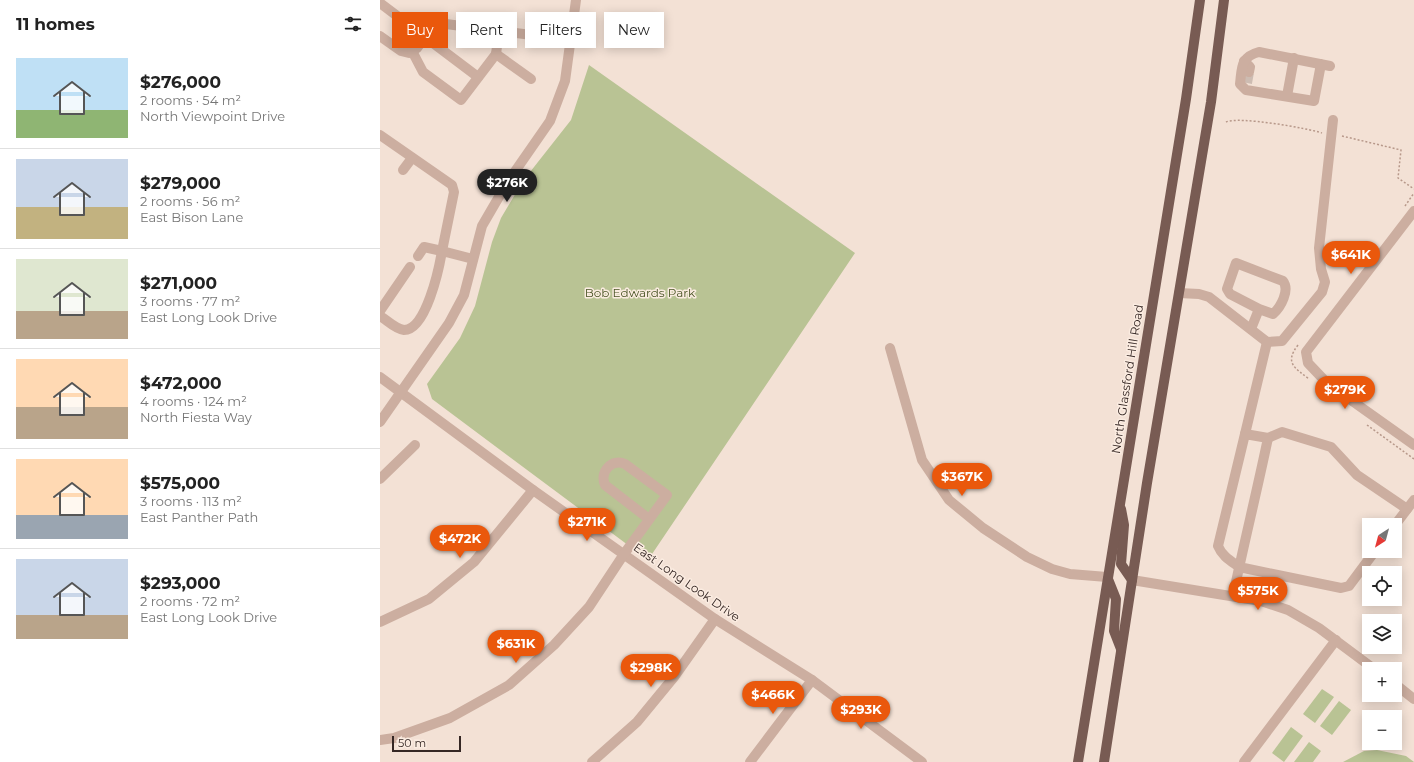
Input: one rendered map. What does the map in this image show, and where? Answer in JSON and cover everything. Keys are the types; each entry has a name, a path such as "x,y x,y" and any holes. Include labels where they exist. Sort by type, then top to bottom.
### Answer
{"main road":[{"name":"North Glassford Hill Road","path":"1078,762 1186,99 1200,0"},
{"path":"1104,762 1132,580 1210,102 1224,0"},
{"path":"1120,503 1124,524 1121,564 1132,580"},
{"path":"1107,577 1116,599 1114,631 1121,650"}],"street":[{"path":"574,12 576,0"},
{"path":"380,3 392,12"},
{"path":"380,36 401,51 409,53 417,48"},
{"path":"440,48 478,77"},
{"path":"412,51 423,72 461,100 496,54 497,48"},
{"path":"380,422 402,393 449,323 464,295 482,226 490,210 550,121 566,81 570,48"},
{"path":"1259,52 1294,58 1325,65 1314,101 1240,84 1244,61 1249,54 1259,52"},
{"path":"496,54 532,79"},
{"path":"1287,96 1294,58"},
{"path":"1244,61 1250,67 1249,72"},
{"path":"1179,293 1199,294 1209,297 1267,342 1282,340 1322,292 1325,282 1321,269 1319,248 1333,120"},
{"path":"380,135 452,185 454,192 442,251 426,308 418,323 405,330 398,329 380,316"},
{"path":"403,170 412,158"},
{"path":"1414,211 1306,352 1308,363 1327,383 1414,446"},
{"path":"418,256 424,247 473,259"},
{"path":"1236,262 1283,281 1285,284 1286,289 1278,309 1273,314 1259,309 1230,294 1227,289 1236,262"},
{"path":"380,311 410,267"},
{"path":"1251,329 1259,309"},
{"path":"1267,342 1218,546 1220,551 1239,567 1341,588 1348,586 1370,558"},
{"path":"890,348 922,460 949,500 983,528 1027,557 1052,569 1070,574 1107,577"},
{"name":"East Long Look Drive","path":"380,378 715,620 812,680 922,762"},
{"path":"1245,434 1268,438 1282,432 1331,447 1357,476 1407,509"},
{"path":"1233,596 1268,438"},
{"path":"380,479 415,445"},
{"path":"380,740 394,738 450,718 509,685 554,645 589,607 624,554 650,519 667,495 625,464 619,462 613,463 604,473 603,481 605,485 650,519"},
{"path":"380,622 429,599 474,562 533,490"},
{"path":"1400,518 1414,500"},
{"path":"1132,580 1261,601 1288,610 1336,640 1365,662"},
{"path":"592,762 637,722 674,677 715,620"},
{"path":"1244,762 1336,640"},
{"path":"750,762 812,680"},
{"path":"1402,690 1414,699"}],"path":[{"path":"1226,122 1231,119 1255,121 1324,133"},
{"path":"1338,135 1401,150 1398,175 1399,180 1414,189"},
{"path":"1403,209 1414,193"},
{"path":"1300,342 1291,356 1291,362 1294,367 1309,379"},
{"path":"1365,423 1414,459"}],"green space":[{"name":"Bob Edwards Park","path":"589,65 855,253 648,560 432,399 427,384 460,338 475,306 492,242 501,218 523,181 571,120"},
{"path":"1322,689 1334,697 1315,723 1303,714"},
{"path":"1339,701 1351,710 1332,735 1320,726"},
{"path":"1291,727 1303,736 1284,762 1272,753"},
{"path":"1309,742 1321,751 1313,762 1294,762"},
{"path":"1377,750 1406,756 1414,762 1343,762 1364,751"}],"tunnel":[{"path":"1247,83 1249,72"}]}
